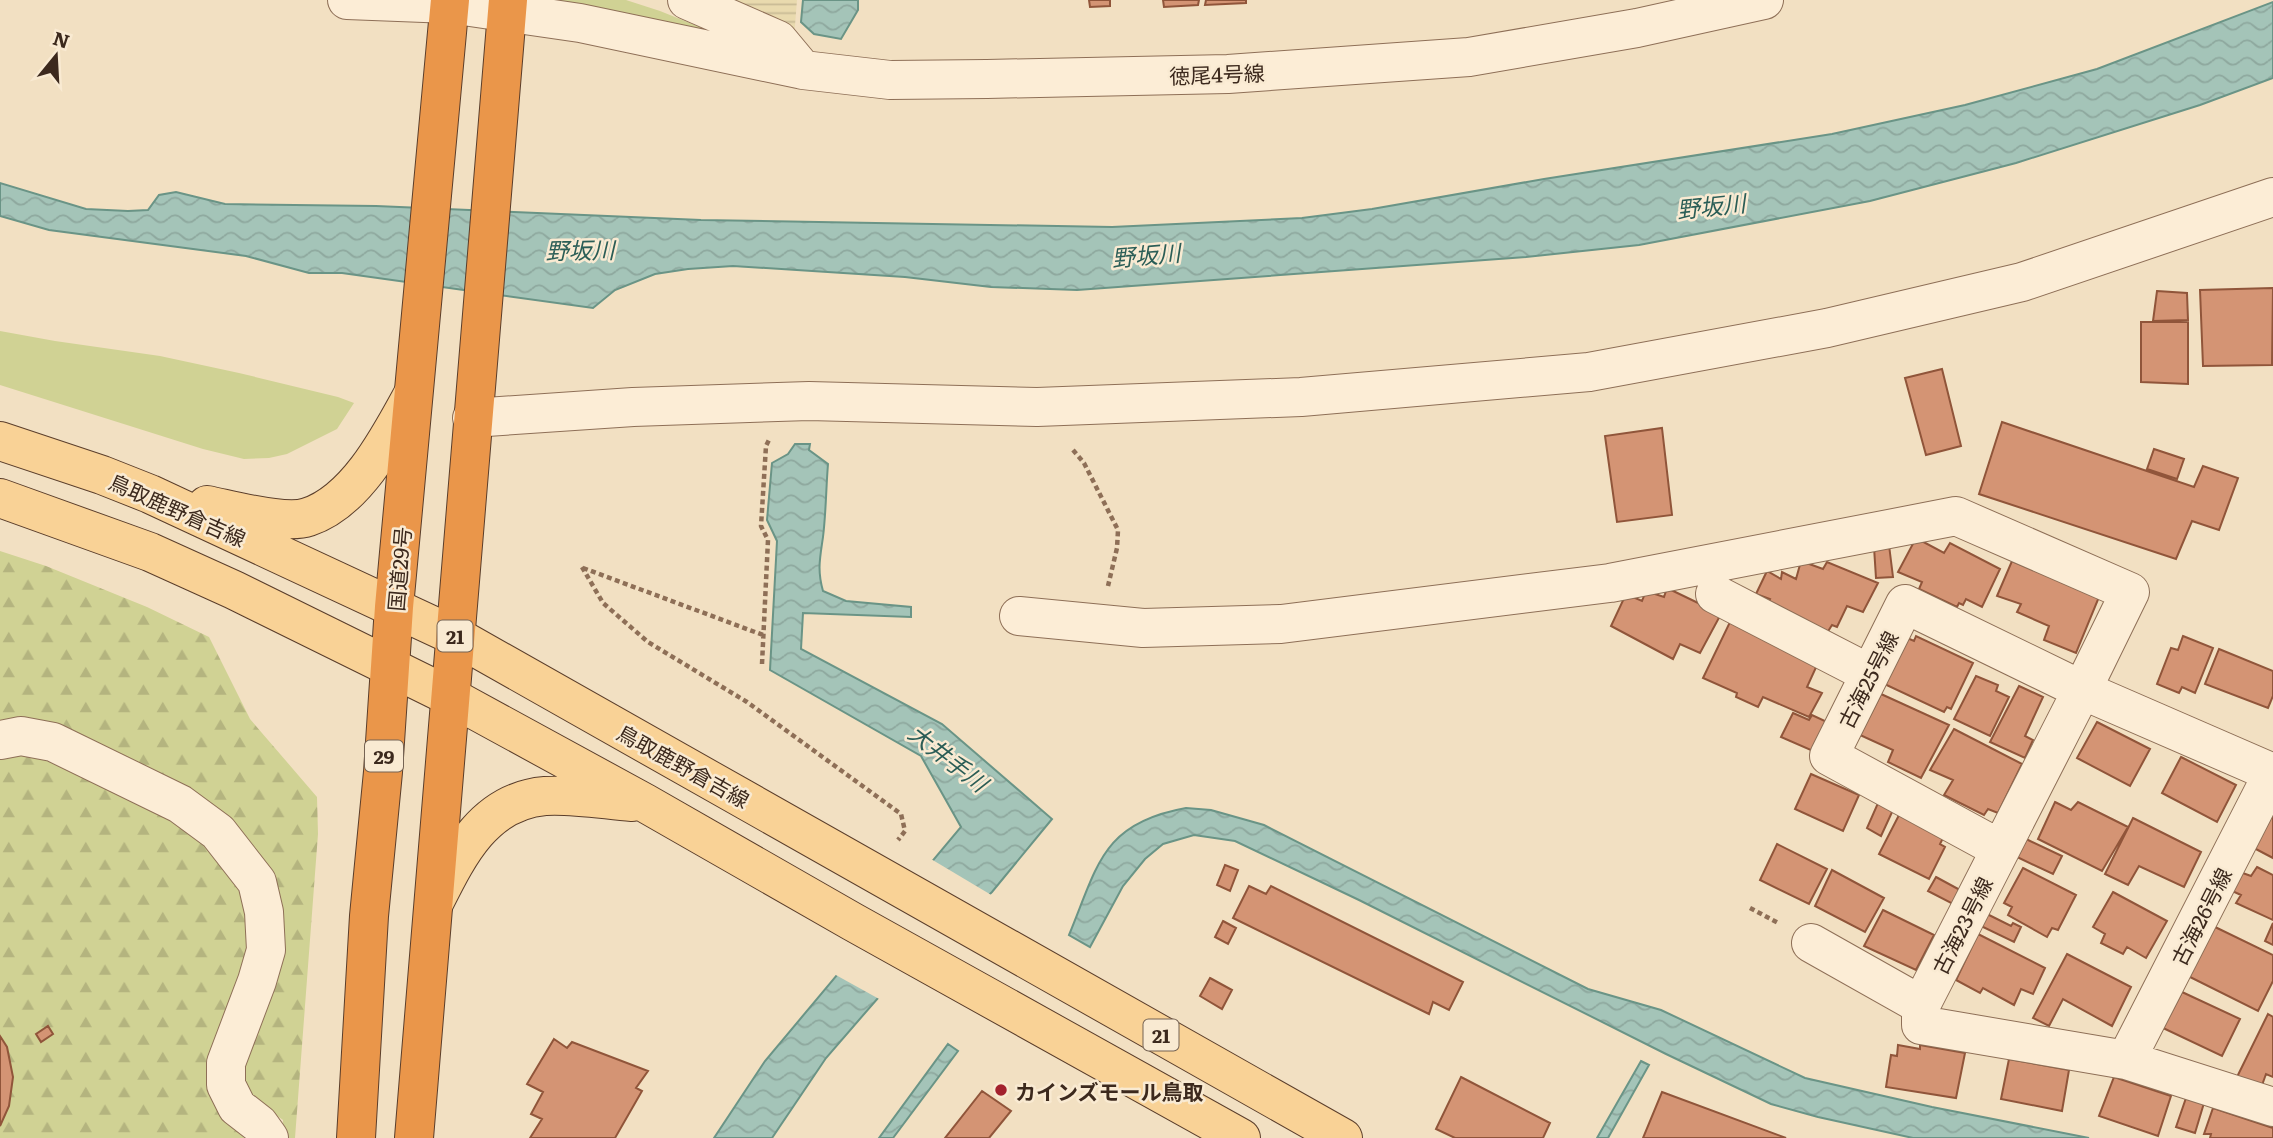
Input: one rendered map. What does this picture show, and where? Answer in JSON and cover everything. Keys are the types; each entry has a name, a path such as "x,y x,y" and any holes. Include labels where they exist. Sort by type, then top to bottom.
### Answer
{"highway":[{"name":"国道29号","path":"356,1138 369,916 383,772 394,607 450,2"},
{"path":"414,1138 507,6"}],"main road":[{"path":"150,494 278,518 306,518 331,505 360,478 384,446 414,384"},
{"name":"鳥取鹿野倉吉線","path":"0,441 150,494 457,637 1343,1138"},
{"name":"21","path":"0,498 150,552 234,590 449,696 1241,1138"},
{"path":"433,905 455,860 478,829 499,811 517,801 546,796 645,803"}],"street":[{"name":"徳尾4号線","path":"347,0 507,6 803,69 890,80 1228,74 1469,57 1636,28 1764,0"},
{"path":"687,0 778,40 803,69"},
{"path":"472,418 633,407 809,401 1037,407 1301,397 1589,372 1827,328 2022,282 2273,197"},
{"name":"古海23号線","path":"1101,624 1143,628 1281,624 1610,583 1956,516 2130,592 1921,1005"},
{"path":"1716,594 1870,674"},
{"name":"古海25号線","path":"2000,849 1829,756 1905,604 2082,690"},
{"path":"1019,616 1101,624"},
{"path":"2082,690 2273,773"},
{"path":"0,740 21,736 53,742 180,804 218,832 257,882 264,912 266,950 226,1063 226,1085 237,1107 259,1124 269,1138"},
{"name":"古海26号線","path":"2126,1060 2273,773"},
{"path":"1811,943 1921,1005 1921,1025 2126,1060 2273,1107"}],"path":[{"path":"762,664 768,540 761,526 766,446 772,434 809,401"},
{"path":"1073,450 1084,463 1118,530 1117,548 1101,624"},
{"path":"763,635 582,568 603,603 648,642 747,702 901,814 905,831 881,875"}],"shaded area":[{"path":"712,0 797,0 794,38"}],"green space":[{"path":"561,0 626,0 762,52 560,8"},
{"path":"0,331 160,356 354,403 337,429 287,454 244,459 203,449 0,385"},
{"path":"0,551 46,566 147,607 209,637 250,719 317,797 318,834 295,1138 282,1138 283,1120 243,1092 260,855 21,718 0,720"},
{"path":"20,747 181,825 204,841 231,871 242,896 252,937 218,1102 244,1138 0,1138 0,757"}],"water":[{"path":"803,0 858,0 858,10 841,39 814,34 801,22"},
{"name":"野坂川","path":"2273,2 2273,78 2200,105 2016,163 1870,201 1639,245 1526,257 1077,290 991,287 905,277 733,266 655,274 615,290 593,308 342,273 309,273 246,256 49,230 0,216 0,183 86,209 128,211 148,210 159,195 176,192 225,204 376,206 701,220 1112,227 1302,218 1832,134 1965,105 2097,69"},
{"name":"大井手川","path":"795,444 810,444 809,450 828,464 820,564 823,591 846,601 911,607 911,617 803,613 801,649 942,724 1052,819 992,892 878,998 826,1058 772,1138 714,1138 765,1061 961,827 921,756 770,670 777,541 767,520 772,463 788,454"},
{"path":"1186,808 1211,810 1264,825 1588,989 1661,1010 1805,1078 1932,1107 2089,1138 1913,1138 1771,1104 1235,841 1194,835 1163,844 1145,859 1123,886 1090,947 1069,935 1097,868 1120,836 1136,824"},
{"path":"948,1044 958,1051 893,1138 879,1138"},
{"path":"1641,1061 1649,1065 1608,1138 1597,1138"}],"pier":[{"path":"931,859 993,896 881,1000 834,974"}],"building":[{"path":"1089,0 1110,0 1110,6 1090,7"},
{"path":"1163,0 1199,0 1198,5 1164,7"},
{"path":"1206,0 1246,0 1246,3 1205,5"},
{"path":"2273,288 2272,365 2203,366 2200,290"},
{"path":"2157,291 2187,293 2188,320 2153,321"},
{"path":"2141,322 2188,322 2188,384 2141,382"},
{"path":"1942,369 1961,446 1926,455 1905,378"},
{"path":"2002,422 2194,487 2203,466 2238,478 2219,530 2192,521 2176,559 1979,494"},
{"path":"1662,428 1672,515 1617,522 1605,436"},
{"path":"2154,449 2184,459 2177,479 2147,469"},
{"path":"1916,538 1944,553 1950,543 2000,569 1982,607 1966,599 1963,605 1959,603 1957,607 1919,589 1922,582 1898,572"},
{"path":"1889,545 1893,577 1876,578 1874,547"},
{"path":"1801,561 1823,569 1827,562 1878,583 1863,612 1847,606 1837,627 1832,625 1827,633 1767,605 1770,599 1756,594 1767,571 1781,579 1782,572 1796,579"},
{"path":"2012,561 2099,597 2076,653 2044,640 2049,626 2017,612 2021,604 1997,596"},
{"path":"1667,588 1721,614 1700,653 1680,644 1673,659 1611,626 1626,594 1642,601 1646,591 1664,597"},
{"path":"1730,622 1818,663 1807,687 1822,693 1809,717 1763,697 1758,707 1736,697 1737,693 1703,678"},
{"path":"1900,635 1914,641 1916,636 1973,663 1951,709 1947,707 1944,712 1878,681"},
{"path":"2183,636 2213,648 2195,693 2182,687 2179,693 2157,684 2171,648 2178,650"},
{"path":"2219,649 2273,671 2273,696 2268,708 2205,684"},
{"path":"1976,676 1998,685 1996,691 2009,697 1990,736 1954,719"},
{"path":"2019,686 2043,697 2025,736 2033,740 2025,758 1990,742"},
{"path":"1881,694 1949,725 1921,778 1888,762 1893,750 1860,735"},
{"path":"1793,713 1809,720 1812,715 1827,722 1813,751 1781,737"},
{"path":"2097,722 2150,749 2130,786 2077,758"},
{"path":"1954,729 2022,764 1998,813 1988,809 1984,815 1944,795 1953,780 1930,770"},
{"path":"2181,757 2236,785 2217,822 2162,793"},
{"path":"1811,774 1859,795 1843,831 1795,809"},
{"path":"2055,802 2071,810 2078,802 2128,827 2102,871 2038,839"},
{"path":"1878,803 1893,810 1881,836 1867,828"},
{"path":"2273,809 2273,858 2252,847"},
{"path":"1899,815 1944,836 1940,844 1945,847 1929,879 1879,854"},
{"path":"2133,818 2201,852 2184,887 2139,866 2128,885 2105,874"},
{"path":"2026,839 2062,856 2053,874 2017,857"},
{"path":"1777,844 1827,869 1809,904 1760,880"},
{"path":"1225,865 1238,870 1230,891 1217,885"},
{"path":"2257,867 2273,875 2273,920 2236,903 2241,895 2230,890 2240,872 2251,876"},
{"path":"2023,868 2076,895 2058,930 2052,928 2047,937 2008,915 2012,907 2004,903"},
{"path":"1832,870 1884,898 1865,932 1815,906"},
{"path":"1936,877 1960,890 1953,904 1928,891"},
{"path":"1249,886 1266,894 1271,886 1463,982 1449,1010 1433,1002 1429,1014 1233,918"},
{"path":"2113,892 2167,921 2146,958 2127,947 2123,954 2101,943 2105,934 2093,927"},
{"path":"1883,910 1934,935 1916,970 1864,946"},
{"path":"1987,914 2011,926 2013,923 2021,927 2014,942 1981,926"},
{"path":"1223,921 1236,928 1228,944 1215,937"},
{"path":"2273,923 2273,945 2265,941"},
{"path":"2213,926 2273,955 2273,981 2258,1011 2186,975"},
{"path":"1978,934 2045,968 2033,994 2021,989 2014,1005 1983,988 1980,993 1956,980"},
{"path":"2067,954 2131,987 2112,1026 2063,999 2049,1026 2033,1018"},
{"path":"1210,978 1232,990 1222,1009 1200,996"},
{"path":"2182,992 2240,1019 2222,1056 2163,1028"},
{"path":"2268,1014 2273,1017 2273,1077 2266,1074 2261,1088 2236,1079"},
{"path":"48,1026 53,1034 41,1042 36,1034"},
{"path":"0,1036 7,1047 13,1077 9,1106 0,1126"},
{"path":"554,1039 567,1048 572,1042 648,1071 636,1088 642,1091 615,1138 530,1138 542,1119 531,1114 543,1092 527,1084"},
{"path":"1898,1045 1920,1049 1920,1045 1965,1053 1956,1098 1886,1087 1891,1055 1897,1056"},
{"path":"2009,1059 2069,1070 2062,1111 2001,1099"},
{"path":"1461,1077 1550,1123 1543,1138 1455,1138 1436,1129"},
{"path":"2114,1077 2171,1096 2158,1136 2099,1116"},
{"path":"982,1091 1011,1111 989,1138 945,1138"},
{"path":"1662,1092 1786,1138 1643,1138"},
{"path":"2186,1098 2204,1103 2195,1133 2176,1127"},
{"path":"2213,1108 2273,1128 2273,1138 2210,1138 2211,1134 2204,1134"}],"place":[{"name":"カインズモール鳥取","path":"1001,1090"}]}
